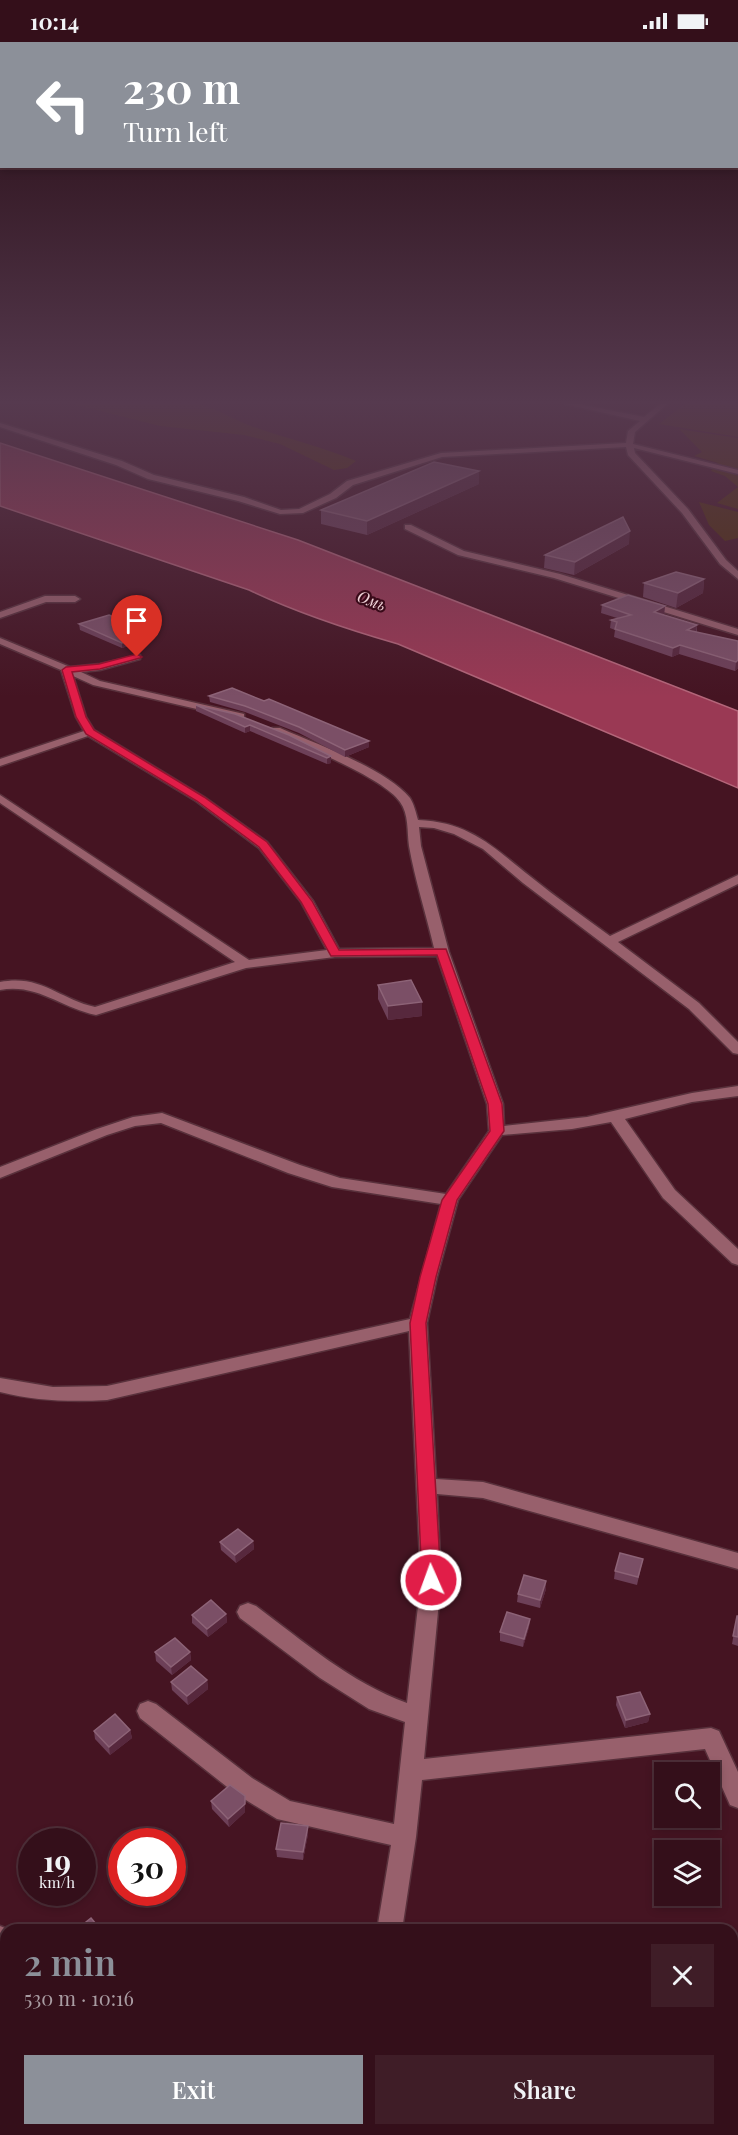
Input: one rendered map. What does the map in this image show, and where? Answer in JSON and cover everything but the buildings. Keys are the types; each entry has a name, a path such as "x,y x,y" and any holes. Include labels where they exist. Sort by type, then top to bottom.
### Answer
{"street":[{"path":"248,502 269,510 289,513 300,511 321,502"},
{"path":"676,502 723,562 738,576 729,580 738,587"},
{"path":"408,527 461,553 557,576 736,630"},
{"path":"0,615 45,599 75,599"},
{"path":"0,641 97,683 200,705 256,723 350,764 390,786 405,801 413,823 415,846 442,952 495,1104 497,1131 450,1200 428,1277 418,1323 431,1580 404,1837 390,1924"},
{"path":"66,670 100,667 137,657"},
{"path":"66,670 81,717 90,732 200,799 263,845 307,901 335,953"},
{"path":"0,763 90,732"},
{"path":"0,798 246,964"},
{"path":"413,823 435,824 458,831 487,846 608,942 694,1006 738,1050"},
{"path":"608,942 738,879"},
{"path":"0,986 10,983 29,983 81,1009 96,1011 223,969 246,964 335,953 442,952"},
{"path":"497,1131 542,1128 615,1116 666,1103 738,1091"},
{"path":"615,1116 669,1194 738,1259"},
{"path":"0,1173 102,1132 133,1122 162,1118 294,1169 338,1183 450,1200"},
{"path":"0,1385 26,1393 65,1396 107,1393 418,1323"},
{"path":"427,1486 483,1490 738,1562"},
{"path":"248,1612 328,1671 377,1702 417,1717"},
{"path":"148,1711 244,1786 285,1811 404,1837"},
{"path":"411,1771 711,1737 738,1797"}],"shaded area":[{"path":"699,502 738,512 738,538 725,541 709,525"},
{"path":"738,502 738,509 717,503"}],"water":[{"name":"Омь","path":"0,502 180,502 298,540 738,711 738,788 398,644 322,620 249,590 0,506"}],"route":[{"path":"137,657 100,667 66,670 81,717 90,732 200,799 263,845 307,901 335,953 442,952 495,1104 497,1131 450,1200 428,1277 418,1323 431,1580"}]}
